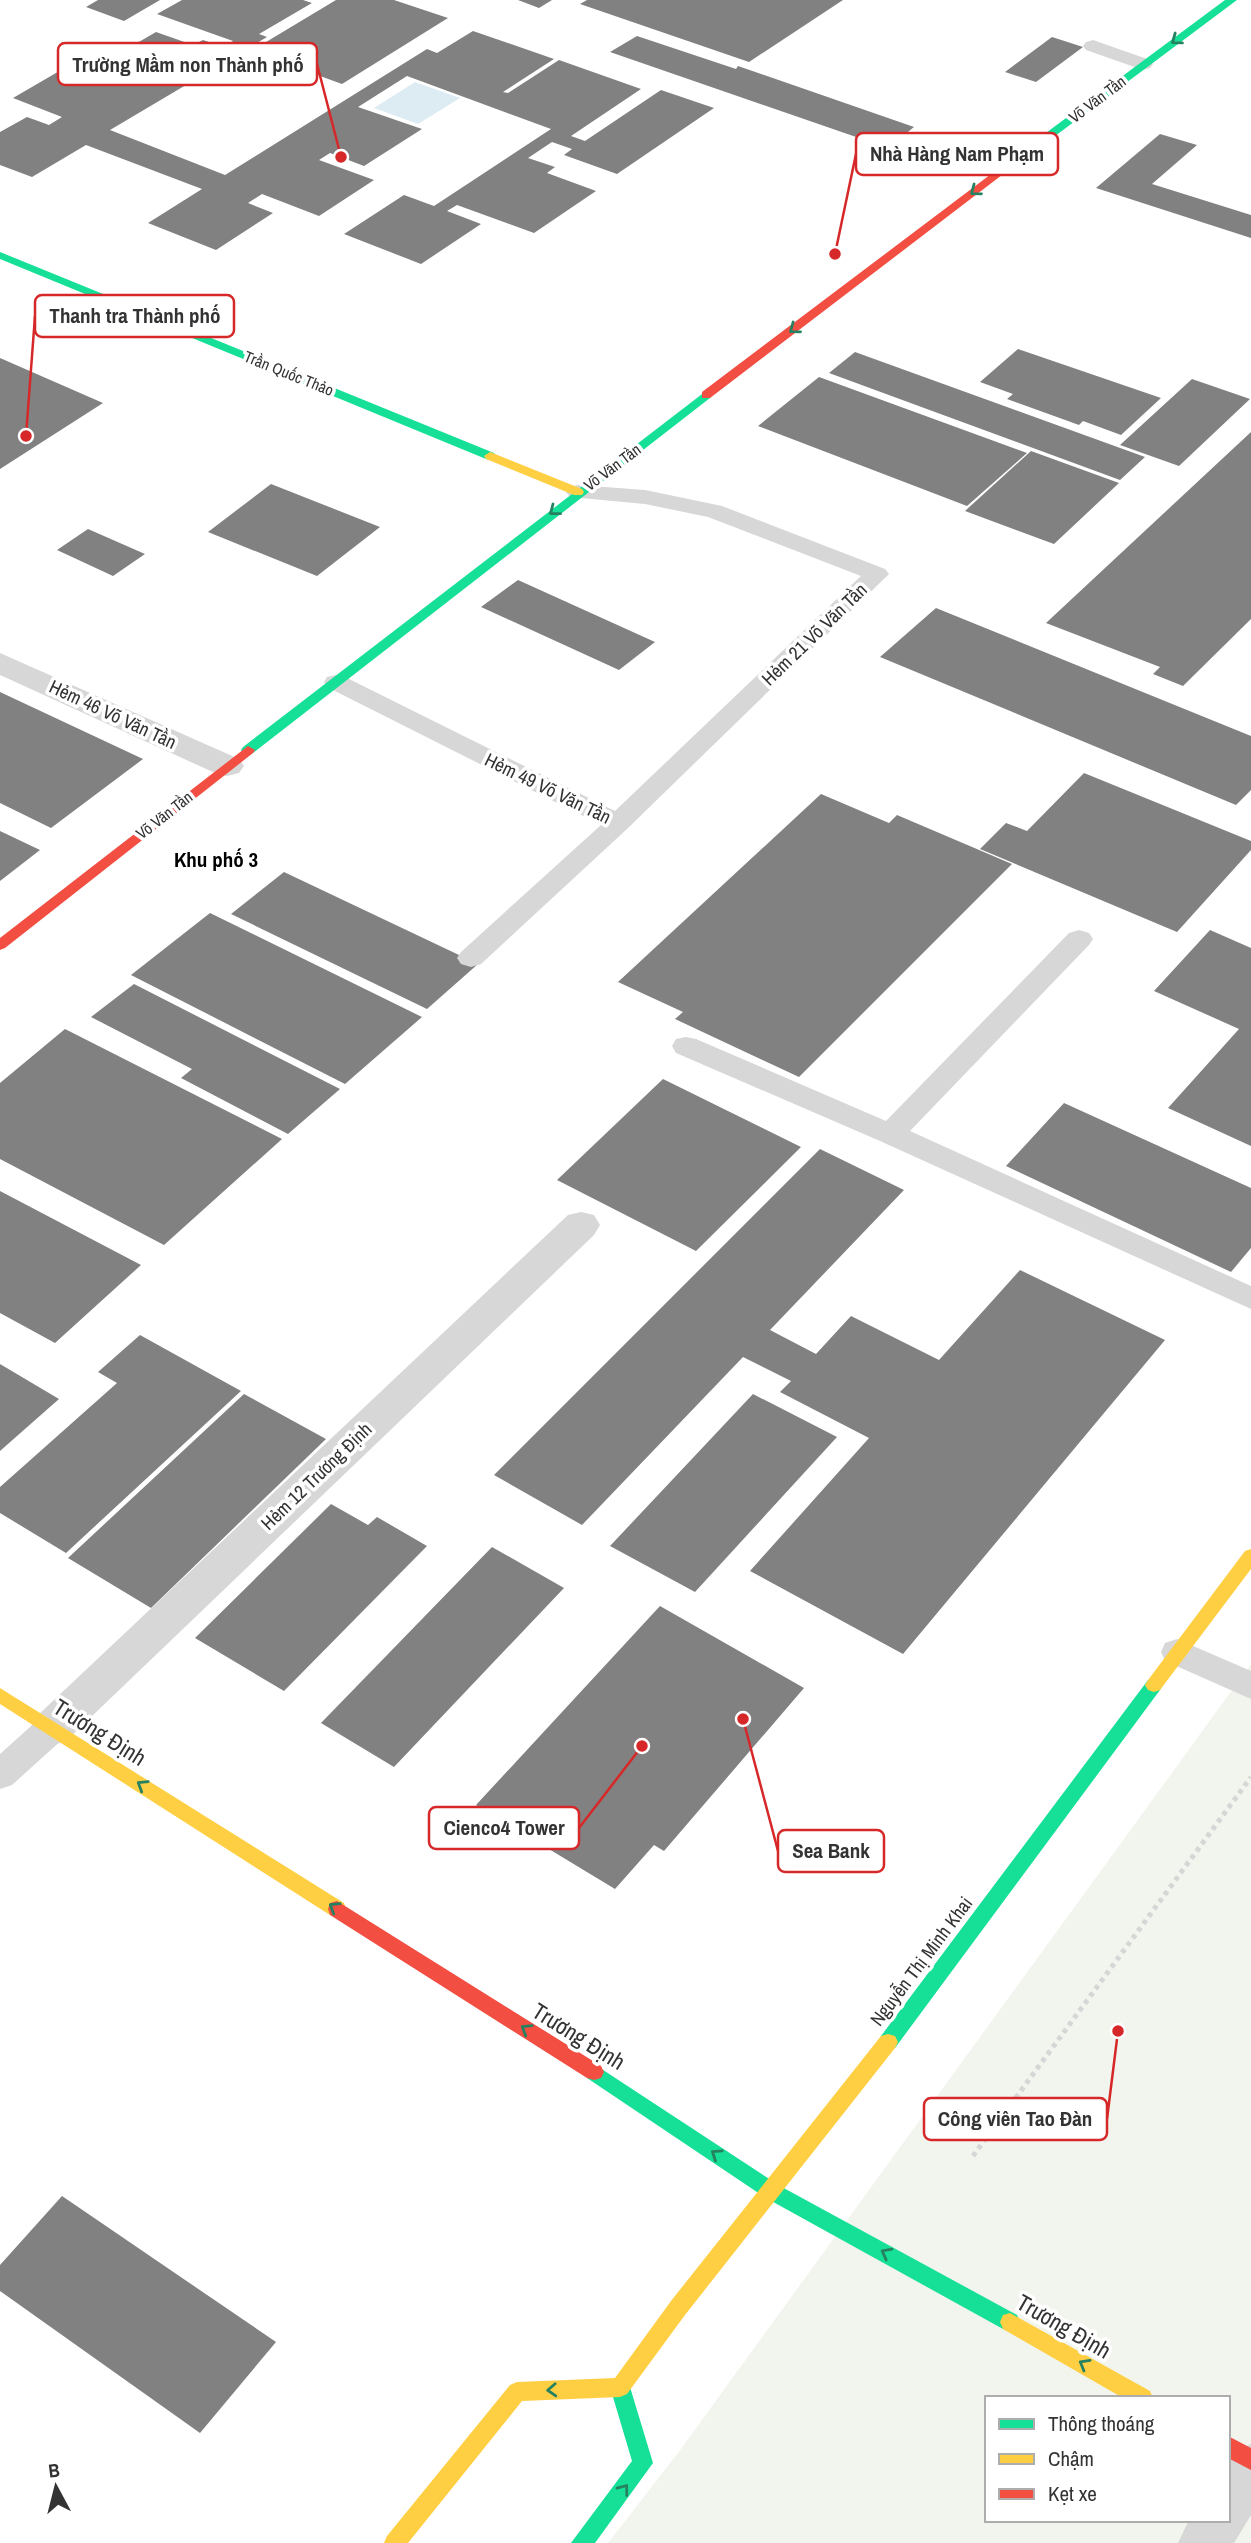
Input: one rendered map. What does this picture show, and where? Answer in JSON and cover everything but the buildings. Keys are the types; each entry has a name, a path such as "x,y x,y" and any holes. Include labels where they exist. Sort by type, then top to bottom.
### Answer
{"main road":[{"name":"Võ Văn Tần","path":"0,945 578,492 1143,64 1232,0"},
{"name":"Trần Quốc Thảo","path":"0,255 578,492"},
{"name":"Nguyễn Thị Minh Khai","path":"620,2387 655,2337 773,2192 1251,1556"},
{"name":"Trương Định","path":"0,1695 641,2102 773,2192 968,2297 1140,2396"},
{"path":"395,2543 517,2392 620,2387 643,2463 582,2543"},
{"path":"1230,2447 1251,2459"}],"street":[{"name":"Hẻm 46 Võ Văn Tần","path":"0,663 227,766"},
{"name":"Hẻm 12 Trương Ðịnh","path":"52,1728 581,1225"},
{"path":"1230,2502 1251,2469"},
{"path":"1204,2543 1218,2522"}],"lane":[{"path":"1093,46 1143,64"},
{"name":"Hẻm 21 Võ Văn Tần","path":"578,492 645,497 714,511 877,574 618,823"},
{"name":"Hẻm 49 Võ Văn Tần","path":"336,682 618,823 471,958"},
{"path":"890,1134 1079,939"},
{"path":"686,1046 890,1134 1251,1298"},
{"path":"1177,1652 1251,1686"},
{"path":"0,1775 52,1728"}],"path":[{"path":"973,2156 1251,1777"}],"shaded area":[{"path":"415,82 460,98 418,124 374,108"},
{"path":"1251,1664 1251,2543 608,2543 678,2453"}],"traffic: fast":[{"path":"1031,149 1232,0"},
{"path":"0,255 490,456"},
{"path":"248,750 706,395"},
{"path":"888,2042 1154,1685"},
{"path":"594,2072 773,2192 1010,2322"},
{"path":"582,2543 643,2463 620,2387"}],"traffic: slow":[{"path":"490,456 578,492"},
{"path":"1154,1685 1251,1556"},
{"path":"0,1695 337,1909"},
{"path":"620,2387 678,2308 888,2042"},
{"path":"1010,2322 1140,2396"},
{"path":"395,2543 517,2392 620,2387"}],"traffic: jam":[{"path":"706,395 1031,149"},
{"path":"0,945 248,750"},
{"path":"337,1909 594,2072"},
{"path":"1230,2447 1251,2460"}],"place":[{"name":"Trường Mầm non Thành phố","path":"341,157"},
{"name":"Nhà Hàng Nam Phạm","path":"835,254"},
{"name":"Thanh tra Thành phố","path":"26,436"},
{"name":"Sea Bank","path":"743,1719"},
{"name":"Cienco4 Tower","path":"642,1746"},
{"name":"Công viên Tao Đàn","path":"1118,2031"}],"district":[{"name":"Khu phố 3","path":"216,859"}]}
